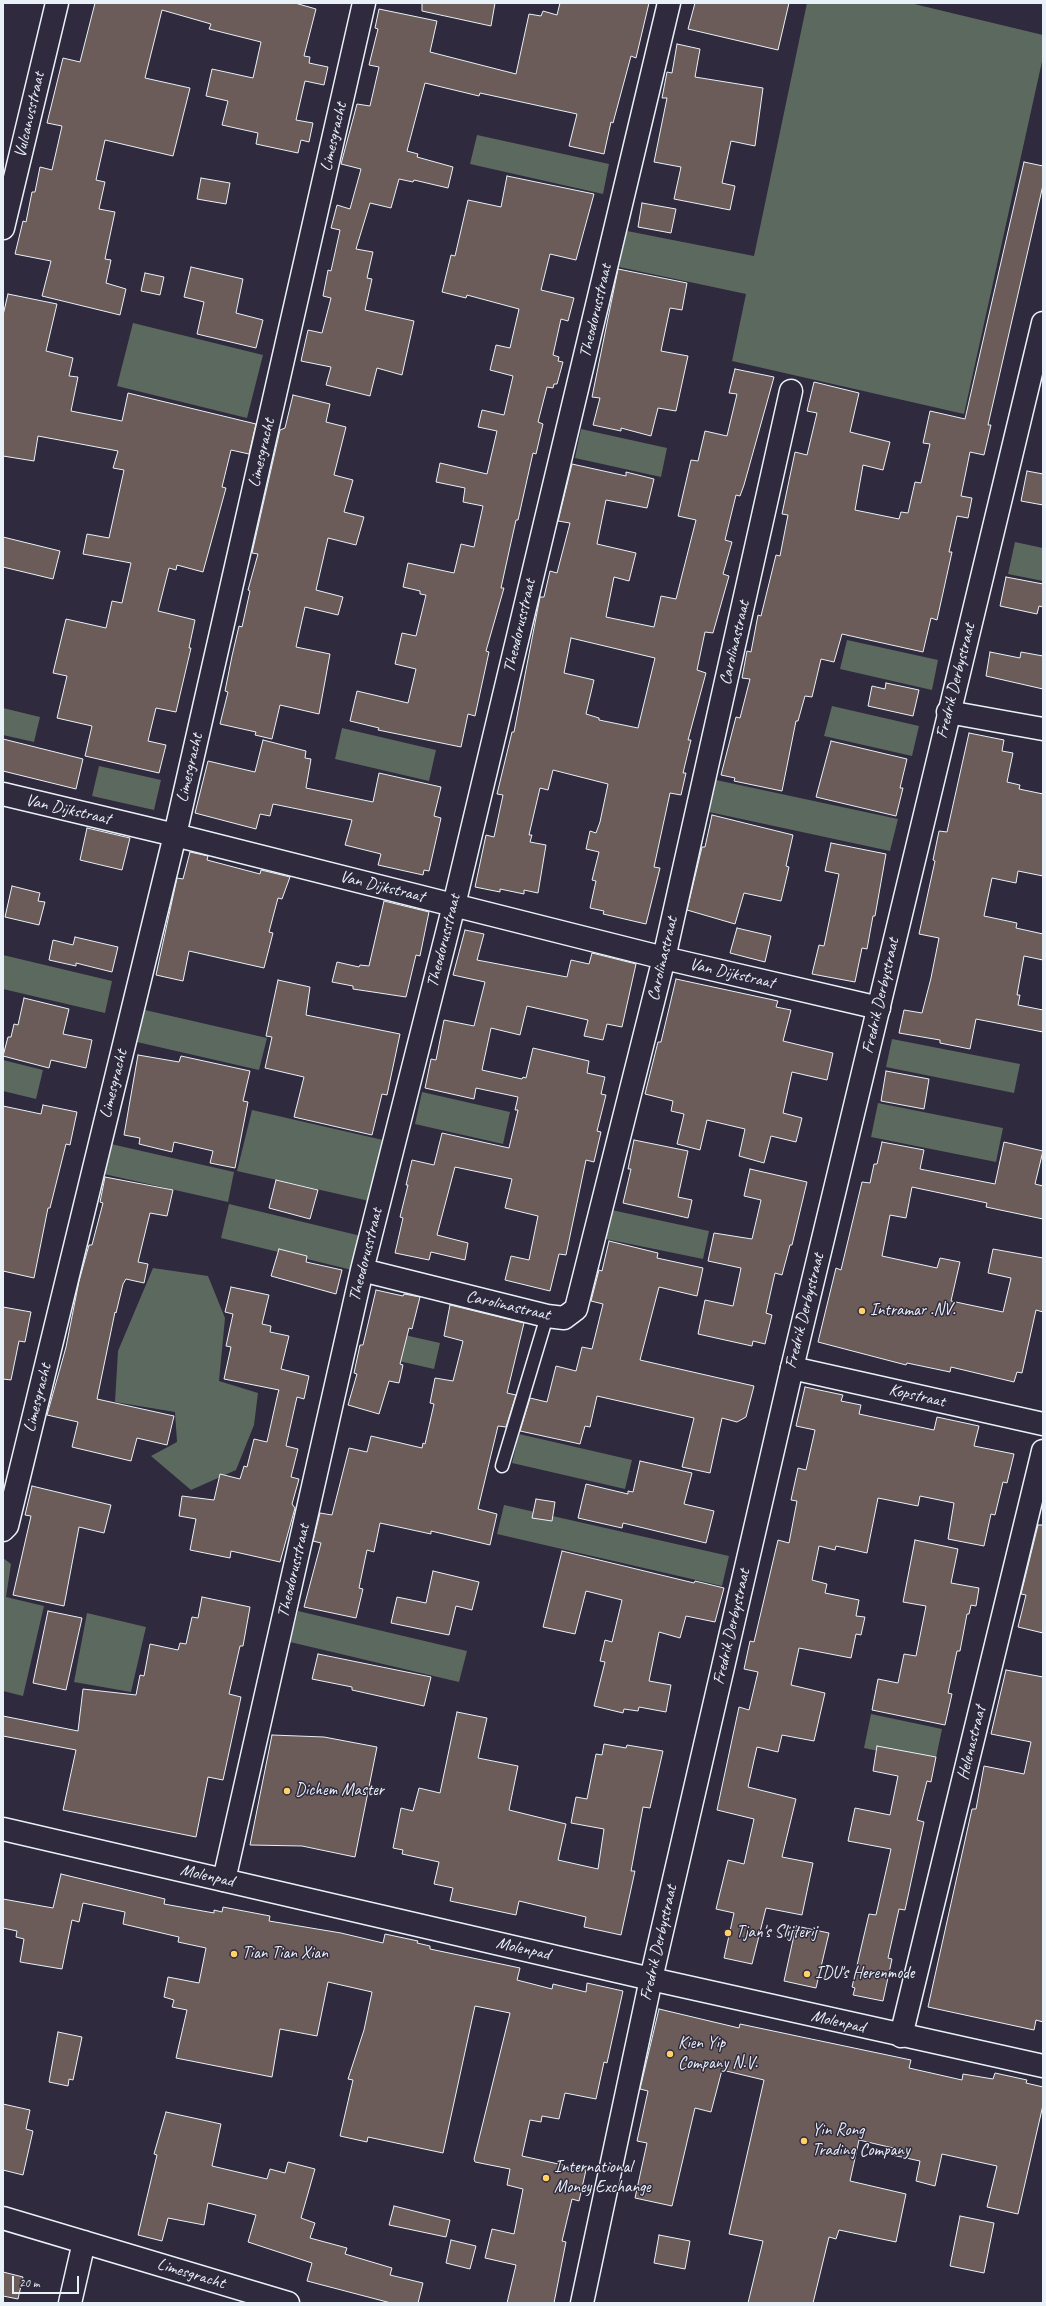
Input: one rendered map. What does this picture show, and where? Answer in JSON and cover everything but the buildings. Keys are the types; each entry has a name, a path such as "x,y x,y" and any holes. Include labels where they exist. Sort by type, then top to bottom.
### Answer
{"street":[{"name":"Vulcanusstraat","path":"3,228 57,3"},
{"name":"Limesgracht","path":"3,1530 7,1526 175,835 364,3"},
{"name":"Theodorusstraat","path":"224,1880 362,1270 454,905 669,3"},
{"name":"Fredrik Derbystraat","path":"582,2303 651,1979 792,1368 879,1008 948,712 1043,323"},
{"name":"Carolinastraat","path":"362,1270 547,1316 564,1318 576,1308 664,958 791,391"},
{"path":"948,712 1043,729"},
{"name":"Van Dijkstraat","path":"3,794 175,835 664,958 879,1008"},
{"name":"Kopstraat","path":"792,1368 1043,1424"},
{"name":"Helenastraat","path":"901,2036 1043,1451"},
{"name":"Molenpad","path":"3,1829 901,2036 1043,2066"},
{"name":"Limesgracht","path":"3,2218 288,2303"},
{"path":"70,2303 84,2242"}],"lane":[{"path":"502,1466 547,1316"}],"green space":[{"path":"807,3 910,3 1043,35 1043,57 964,414 732,361 746,294 619,267 627,231 754,256"},
{"path":"477,135 609,164 603,194 470,164"},
{"path":"133,323 263,355 247,418 117,386"},
{"path":"581,429 667,448 661,477 575,458"},
{"path":"1015,542 1043,548 1043,581 1008,574"},
{"path":"847,640 938,660 932,690 840,669"},
{"path":"832,706 919,726 912,756 824,736"},
{"path":"3,708 40,717 34,742 3,735"},
{"path":"342,728 436,750 429,781 335,759"},
{"path":"99,766 161,780 154,810 92,796"},
{"path":"716,780 898,819 890,851 709,812"},
{"path":"3,955 112,981 105,1013 3,989"},
{"path":"145,1010 267,1038 259,1070 137,1042"},
{"path":"892,1039 1020,1064 1014,1093 886,1067"},
{"path":"3,1060 43,1070 36,1099 3,1091"},
{"path":"422,1092 510,1112 503,1144 415,1124"},
{"path":"878,1103 1003,1128 996,1162 871,1137"},
{"path":"252,1110 383,1140 369,1201 237,1171"},
{"path":"111,1144 234,1172 228,1202 104,1174"},
{"path":"229,1204 361,1236 352,1270 221,1238"},
{"path":"607,1209 709,1231 703,1259 601,1238"},
{"path":"153,1268 208,1276 225,1318 219,1381 258,1393 254,1425 236,1470 191,1490 151,1456 177,1442 175,1412 115,1402 118,1351"},
{"path":"369,1327 440,1343 434,1369 363,1353"},
{"path":"519,1434 632,1460 625,1489 512,1463"},
{"path":"504,1505 729,1556 722,1586 497,1534"},
{"path":"3,1558 11,1564 6,1597 44,1606 23,1696 3,1691"},
{"path":"298,1611 467,1651 459,1682 290,1642"},
{"path":"87,1613 146,1627 131,1692 74,1682"},
{"path":"871,1714 942,1729 935,1763 864,1748"}],"place":[{"name":"Intramar .NV.","path":"862,1311"},
{"name":"Dichem Master","path":"287,1791"},
{"name":"Tjan's Slijterij","path":"728,1933"},
{"name":"Tian Tian Xian","path":"234,1954"},
{"name":"IDU's Herenmode","path":"807,1974"},
{"name":"Kien Yip Company N.V.","path":"670,2054"},
{"name":"Yin Rong Trading Company","path":"804,2141"},
{"name":"International Money Exchange","path":"546,2178"}]}
